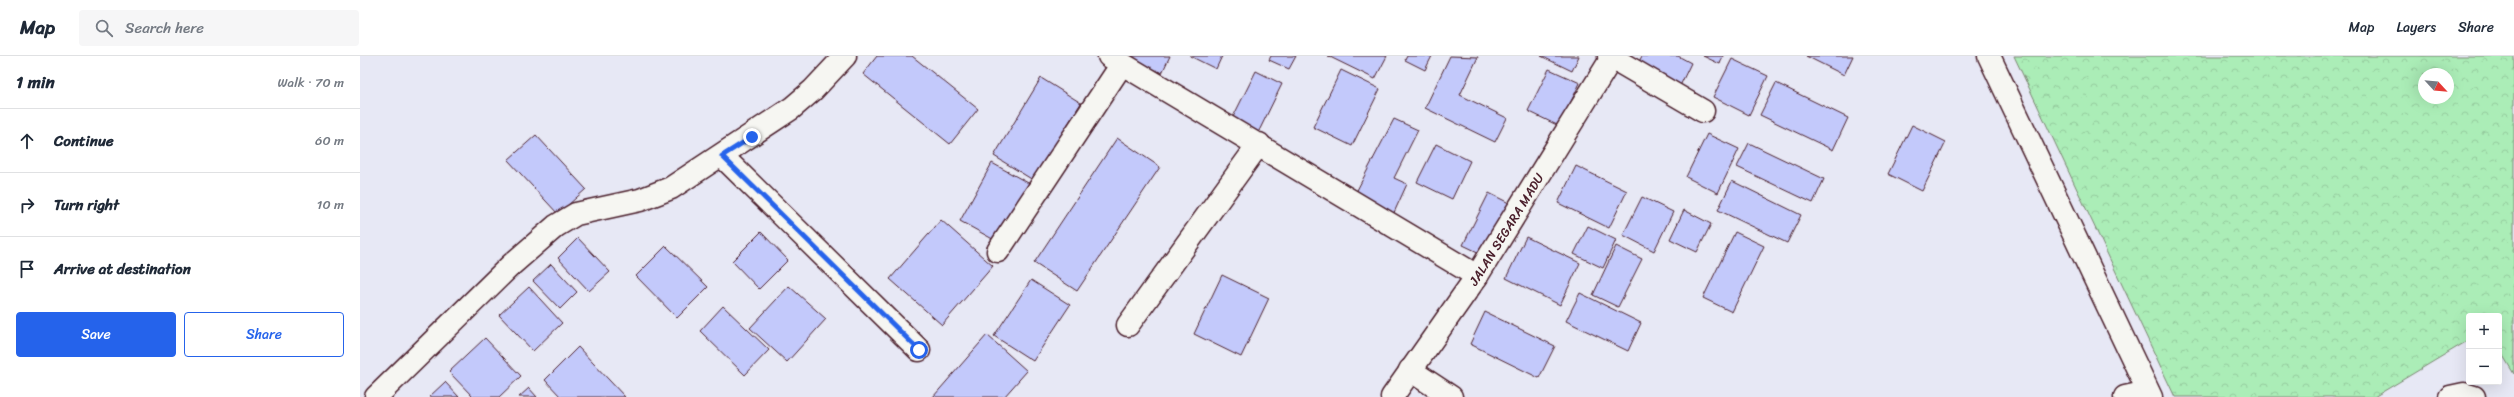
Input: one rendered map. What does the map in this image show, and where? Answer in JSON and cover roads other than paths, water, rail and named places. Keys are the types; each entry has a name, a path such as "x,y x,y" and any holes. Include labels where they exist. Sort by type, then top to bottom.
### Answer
{"street":[{"path":"376,397 510,266 556,226 576,214 656,195 722,156 792,108 813,90 846,56"},
{"path":"1990,56 2150,394 2125,397"},
{"path":"1611,57 1703,111"},
{"name":"JALAN SEGARA MADU","path":"1392,397 1477,276 1611,57"},
{"path":"998,251 1115,60 1259,144 1477,276"},
{"path":"1128,325 1259,144"},
{"path":"722,156 919,350"},
{"path":"1410,370 1451,397"},
{"path":"2450,397 2464,394 2474,397"}]}
